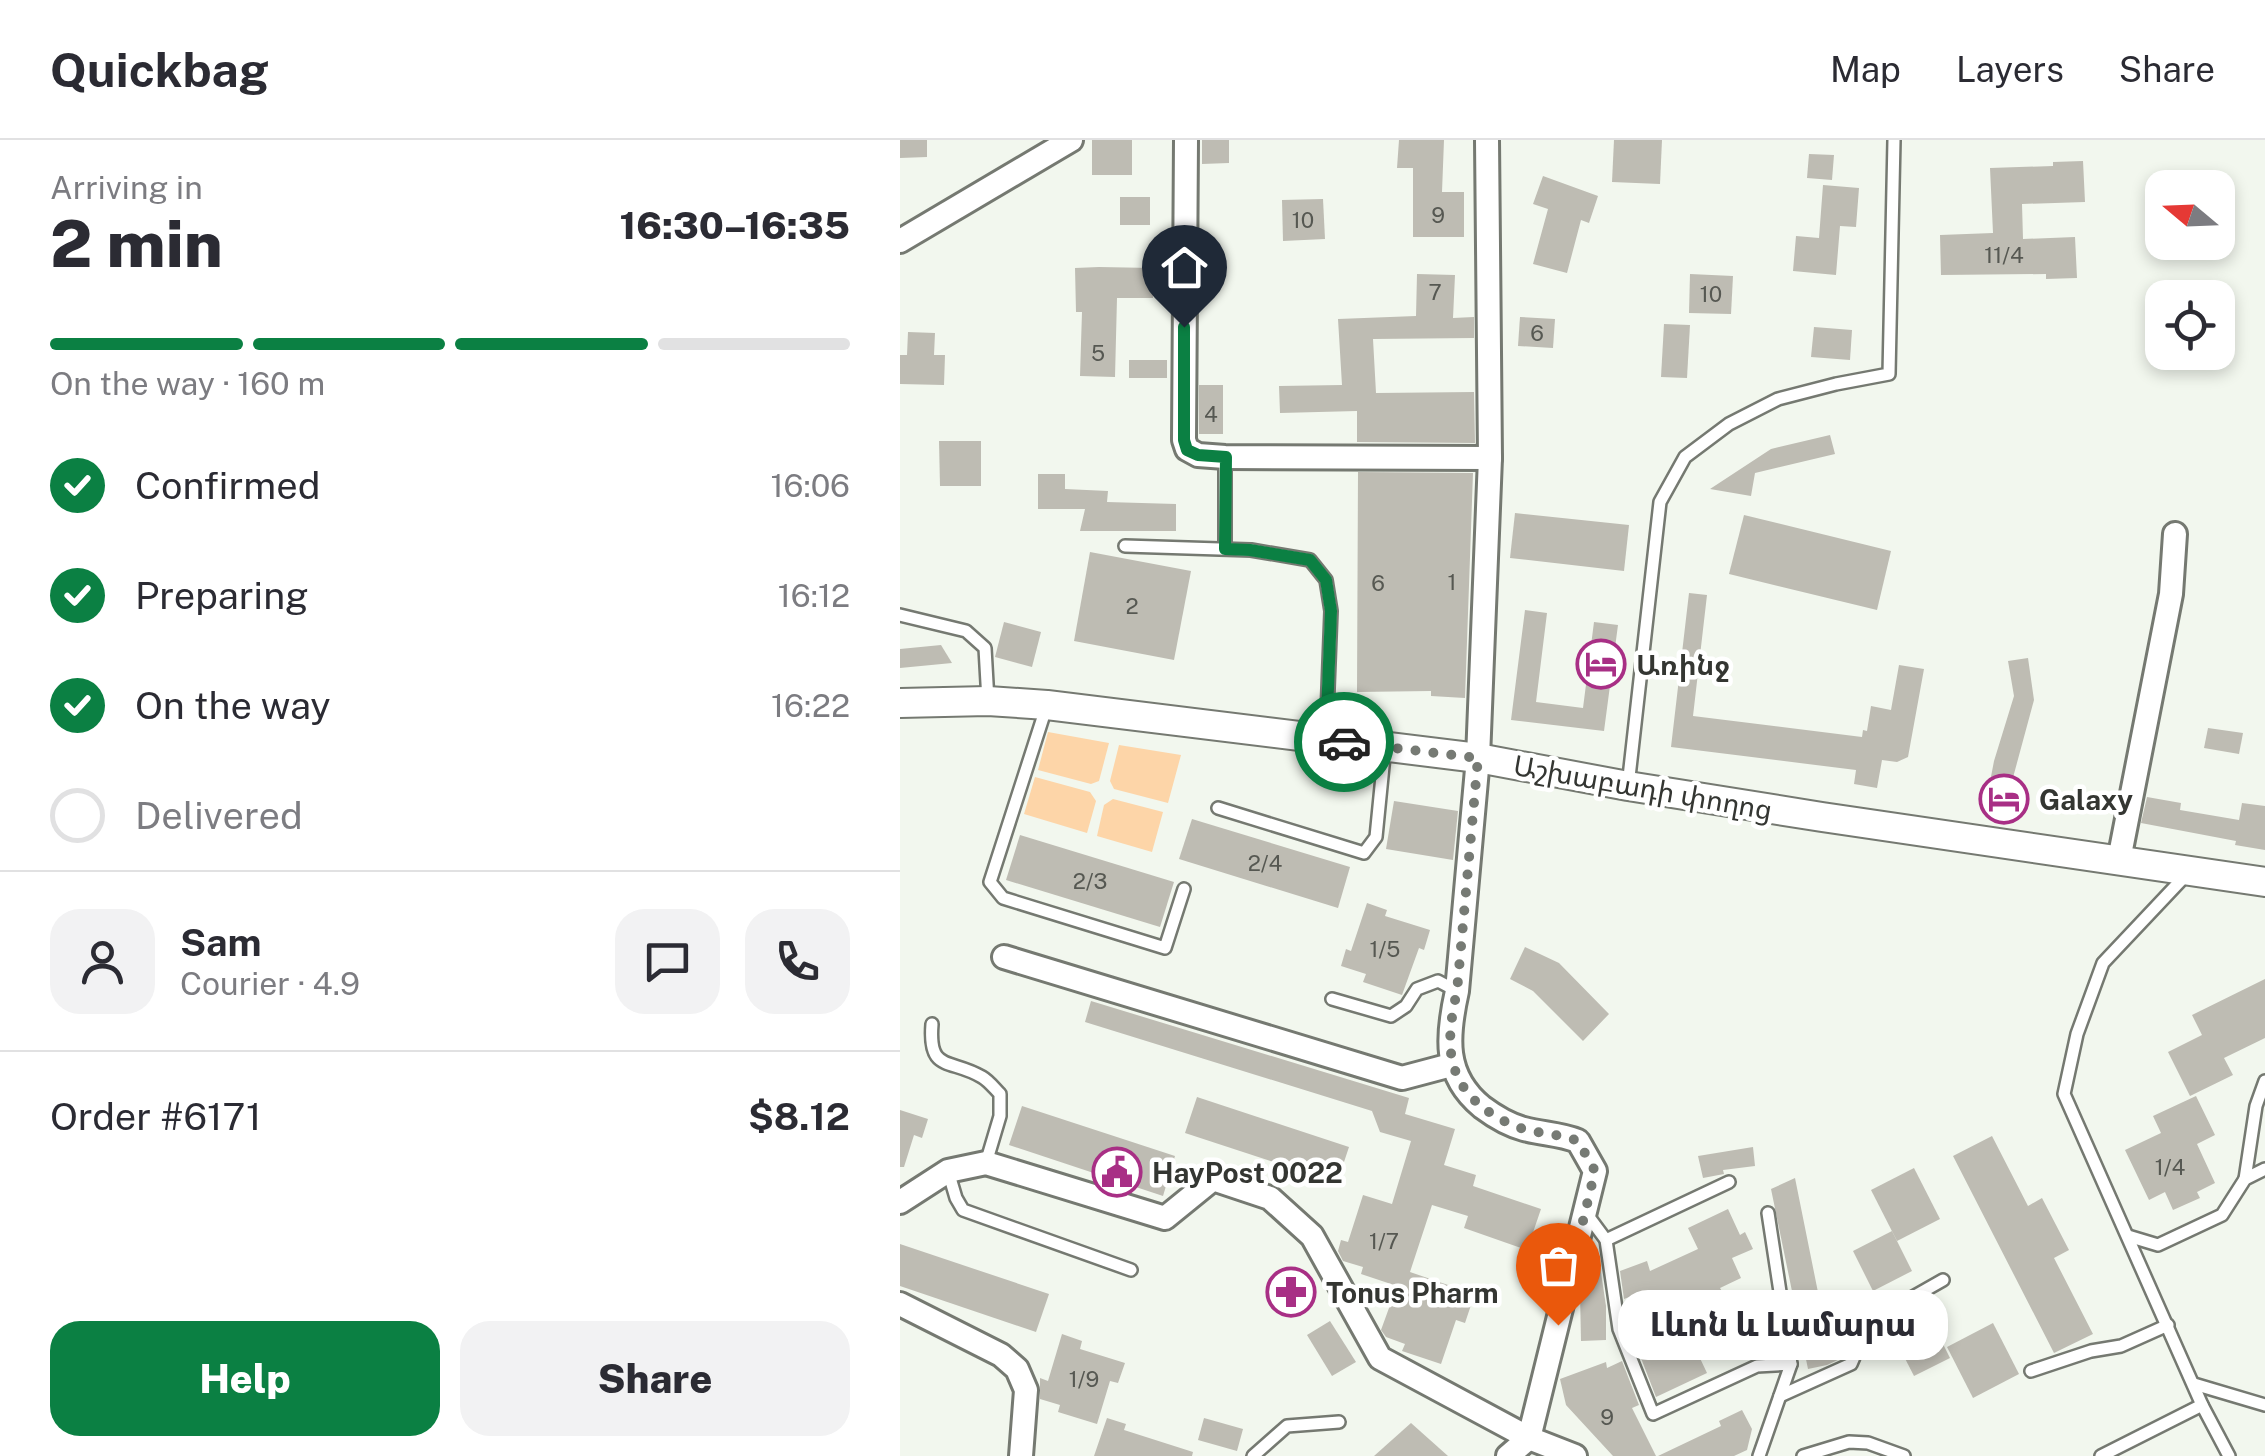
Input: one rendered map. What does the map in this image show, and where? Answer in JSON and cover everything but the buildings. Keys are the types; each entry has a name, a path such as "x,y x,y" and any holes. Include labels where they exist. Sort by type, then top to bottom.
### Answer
{"street":[{"path":"900,241 1071,140"},
{"path":"1186,140 1187,450 1226,457 1490,458"},
{"path":"1487,140 1490,458 1478,758 1451,1026 1452,1065 1458,1081 1494,1116 1578,1141 1595,1171 1530,1438 1508,1456"},
{"path":"2119,860 2172,594 2175,534"},
{"name":"Աշխաբադի փողոց","path":"900,702 1048,705 1478,758 1842,820 2265,882"},
{"path":"1004,957 1402,1078 1452,1065"},
{"path":"900,1202 948,1171 986,1163 1165,1218 1214,1179 1270,1198 1312,1236 1380,1358 1530,1438 1575,1456"},
{"path":"900,1304 1001,1354 1017,1370 1026,1390 1022,1455"}],"lane":[{"path":"1628,786 1660,502 1686,458 1729,424 1778,399 1890,374 1894,140"},
{"path":"1225,549 1226,457"},
{"path":"1125,546 1250,550 1310,560 1326,580 1331,611 1326,740"},
{"path":"900,615 966,631 985,648 988,701"},
{"path":"1048,705 990,882 1003,898 1165,948 1184,889"},
{"path":"1218,808 1364,853 1376,837 1385,746"},
{"path":"2190,870 2103,963 2076,1034 2064,1094 2202,1405 2229,1456"},
{"path":"1332,1000 1391,1016 1406,1006 1417,989 1438,981 1457,991"},
{"path":"932,1024 930,1047 940,1060 984,1078 1000,1094 1000,1116 986,1163"},
{"path":"2128,1236 2158,1245 2222,1215 2245,1180 2256,1106 2265,1081"},
{"path":"2245,1180 2265,1169"},
{"path":"948,1171 964,1210 1131,1270"},
{"path":"1606,1240 1728,1182"},
{"path":"1586,1213 1606,1240 1619,1328 1653,1414 1758,1366 1791,1364"},
{"path":"1759,1456 1791,1364 1768,1213"},
{"path":"1780,1396 1852,1364 1869,1322 1943,1280"},
{"path":"2031,1371 2091,1350 2122,1346 2168,1325"},
{"path":"2194,1384 2265,1405"},
{"path":"2101,1456 2202,1405"},
{"path":"1254,1456 1287,1426 1339,1422"},
{"path":"1802,1456 1850,1442 1868,1443 1904,1456"}],"shaded area":[{"path":"1048,732 1109,743 1099,781 1091,784 1038,770"},
{"path":"1119,745 1181,755 1168,803 1114,789 1110,781"},
{"path":"1035,777 1090,792 1096,801 1087,833 1024,814"},
{"path":"1113,799 1163,812 1152,852 1097,836 1104,805"}],"way so far":[{"path":"1344,742 1478,758 1450,1036 1452,1065 1458,1081 1472,1098 1494,1116 1578,1141 1595,1171 1558,1325"}],"place":[{"name":"Առինջ","path":"1601,664"},
{"name":"Galaxy","path":"2004,799"},
{"name":"HayPost 0022","path":"1117,1172"},
{"name":"Tonus Pharm","path":"1291,1292"},
{"name":"Լևոն և Լամարա","path":"1558,1325"}],"route":[{"path":"1184,327 1184,440 1187,450 1198,455 1226,457 1225,549 1310,560 1326,580 1331,611 1326,740 1344,742"}]}
